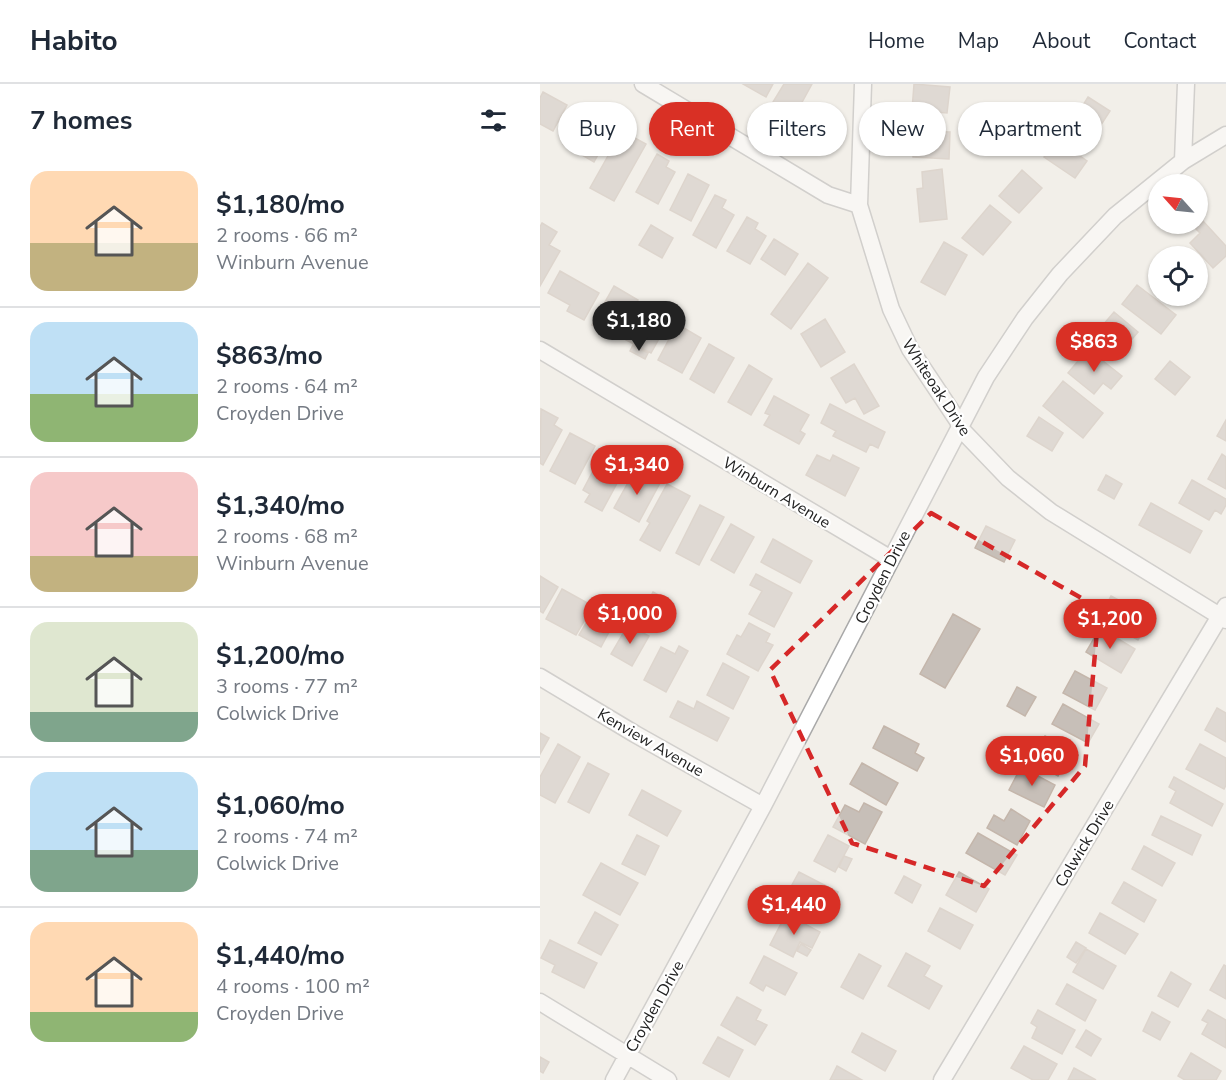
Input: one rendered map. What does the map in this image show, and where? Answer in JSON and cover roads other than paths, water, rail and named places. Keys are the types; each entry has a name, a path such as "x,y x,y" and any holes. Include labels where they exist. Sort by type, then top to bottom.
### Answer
{"street":[{"path":"643,84 828,195 859,204"},
{"name":"Whiteoak Drive","path":"863,84 859,204 891,309 909,349 958,421 960,429 1008,478 1051,512 1224,614"},
{"path":"1184,161 1186,84"},
{"name":"Croyden Drive","path":"614,1080 763,806 986,377 1025,318 1060,274 1116,216 1184,161 1226,135"},
{"name":"Winburn Avenue","path":"540,350 891,559"},
{"name":"Colwick Drive","path":"942,1080 1224,614"},
{"name":"Kenview Avenue","path":"540,677 763,806"},
{"path":"540,1002 669,1080"}]}
